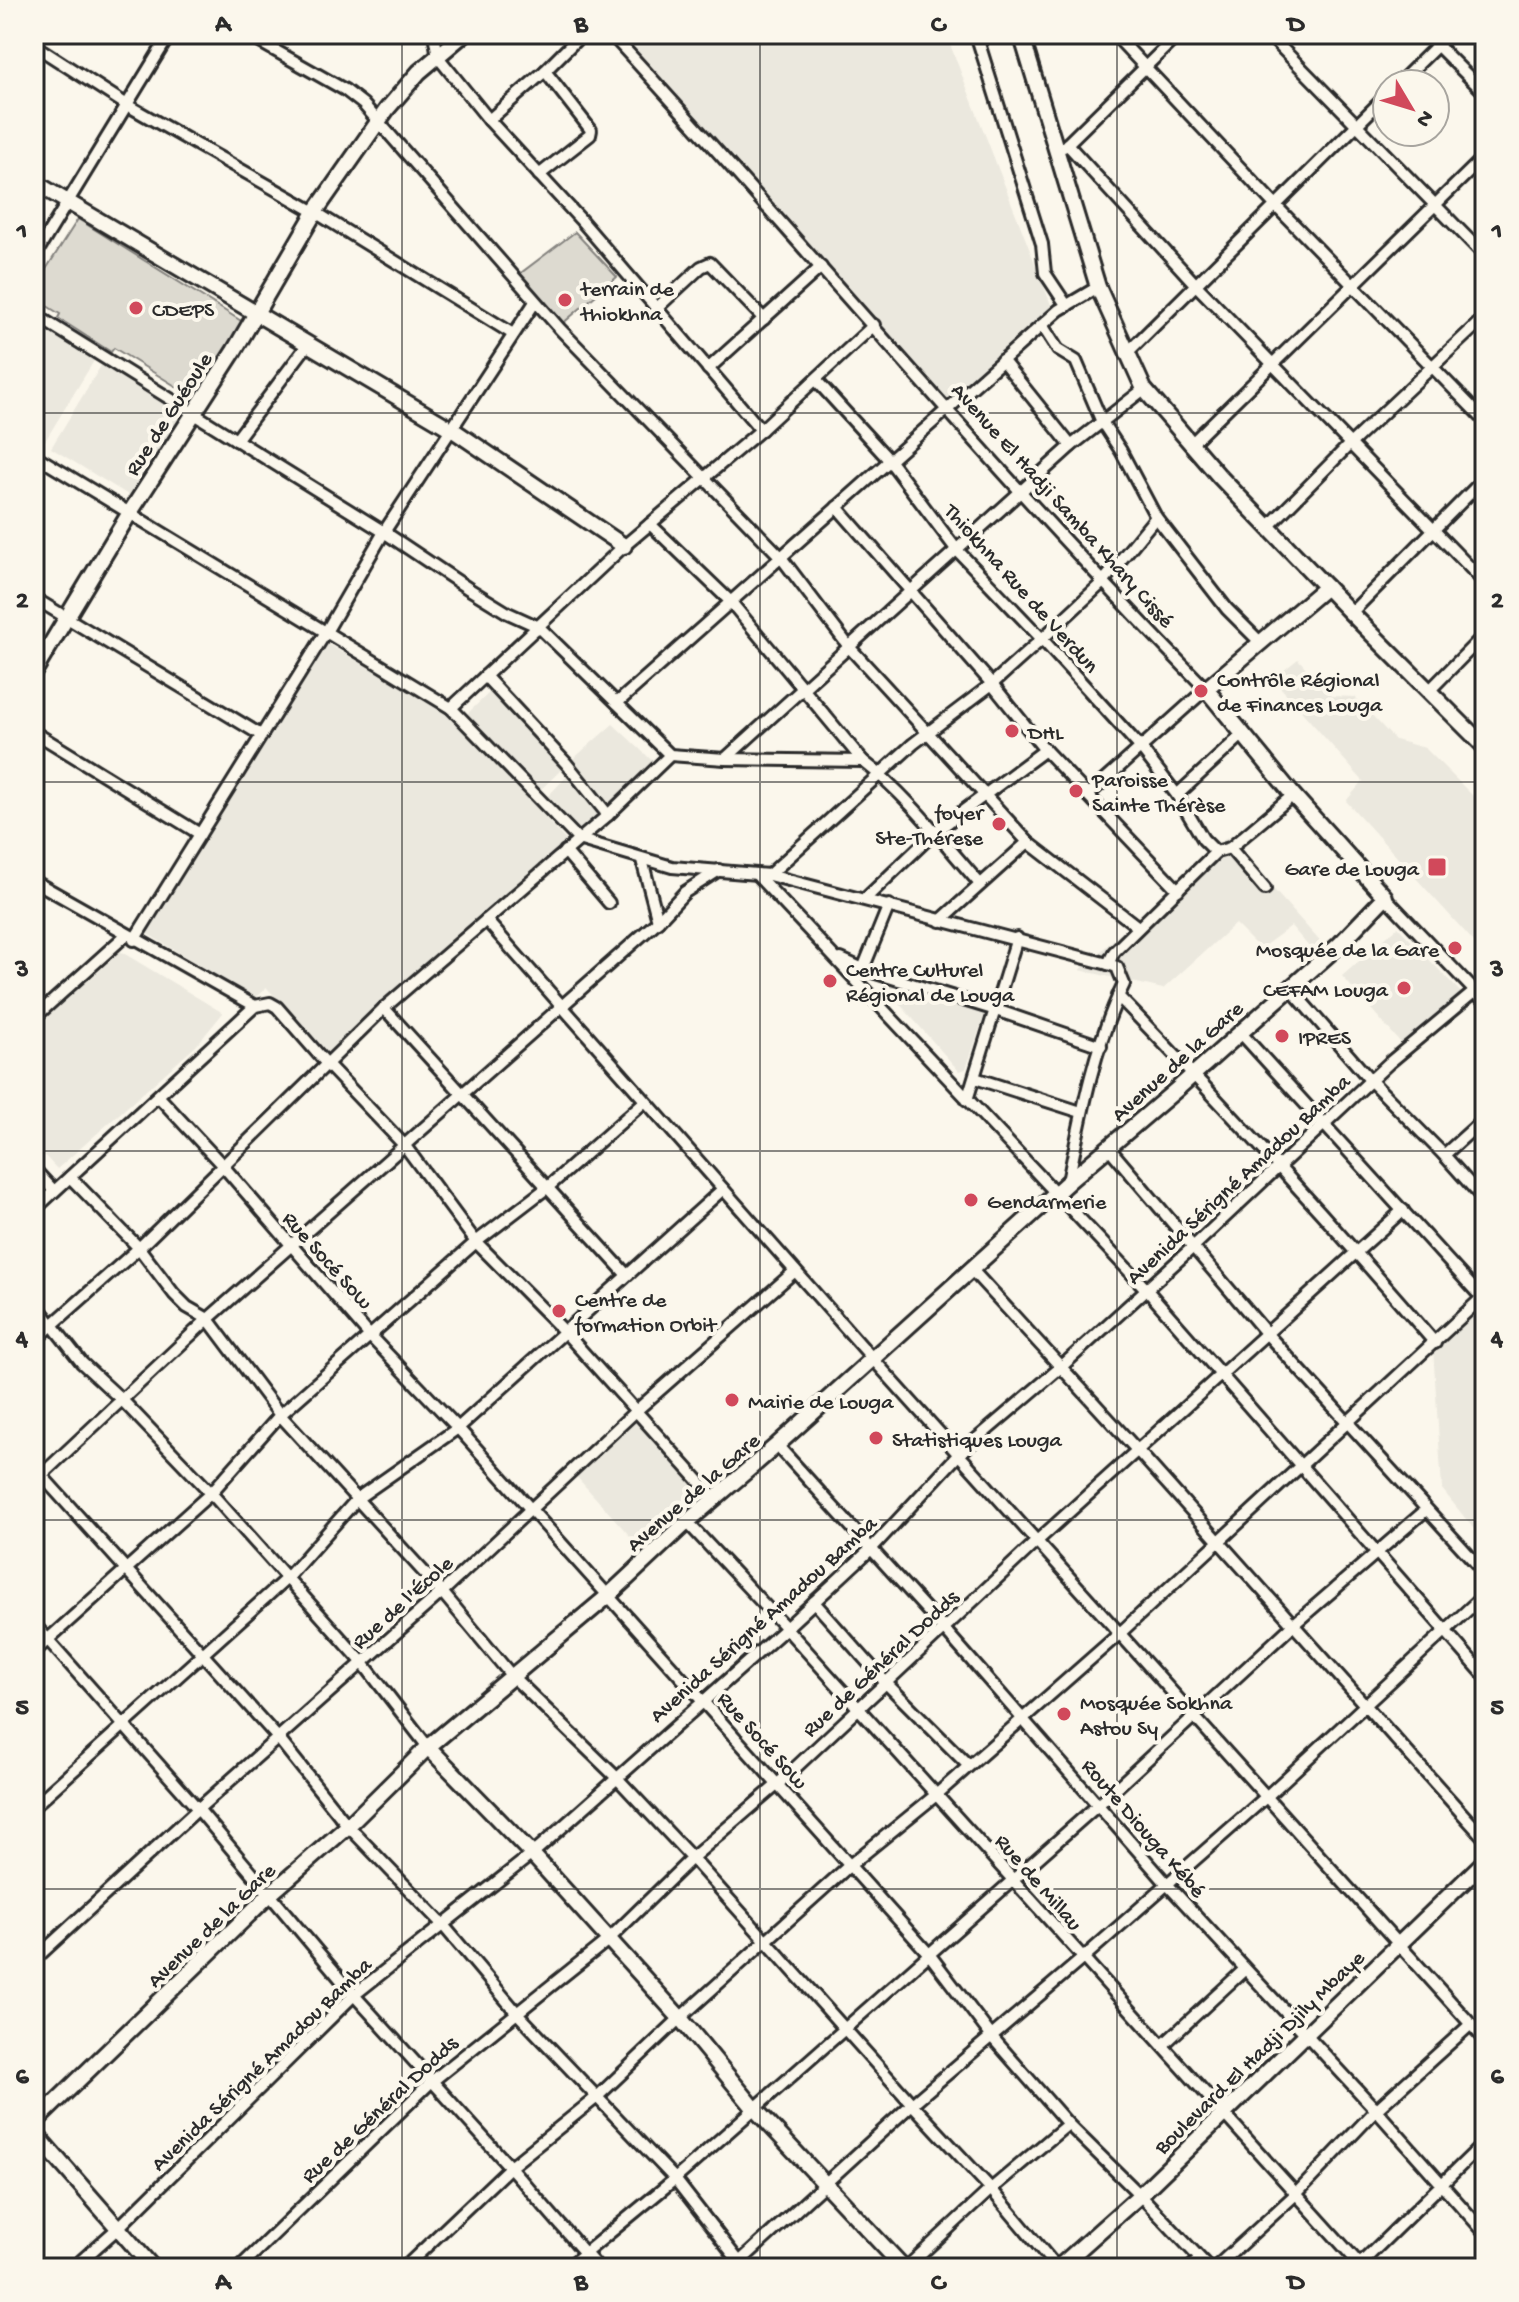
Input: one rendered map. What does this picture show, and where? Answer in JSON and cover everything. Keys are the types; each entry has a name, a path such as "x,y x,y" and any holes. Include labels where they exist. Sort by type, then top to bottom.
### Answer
{"street":[{"path":"34,257 170,34"},
{"path":"246,34 345,90 379,122 535,302 780,556 850,648 1028,842 1138,927"},
{"path":"434,34 438,57 489,120 580,219 761,430"},
{"name":"Rue de Guéoule","path":"34,672 315,212 387,109 419,72 464,34"},
{"path":"489,120 582,34"},
{"name":"Avenue El Hadji Samba Khary Cissé","path":"611,34 874,325 1020,493 1102,583 1206,689 1293,795 1485,1002"},
{"path":"976,34 1042,244 1045,273 1067,306"},
{"path":"1021,34 1062,149 1098,287 1144,389 1190,445 1485,747"},
{"path":"1114,34 1485,421"},
{"path":"1062,149 1179,34"},
{"path":"1268,34 1485,256"},
{"path":"1426,34 1485,93"},
{"path":"1414,68 1449,34"},
{"path":"34,45 127,105 315,212 513,334"},
{"path":"539,175 590,135 591,130 545,71"},
{"path":"1128,352 1371,111"},
{"path":"1062,149 1485,583"},
{"path":"1190,445 1485,156"},
{"path":"34,182 453,430 624,546"},
{"path":"657,308 701,267 710,263 764,319"},
{"path":"708,369 821,267"},
{"path":"617,703 1042,325 1098,287"},
{"path":"34,1017 130,937 200,834 326,632 384,532 535,302"},
{"path":"34,314 384,532 482,597 539,627 670,755 863,761"},
{"path":"1269,526 1349,445 1485,317"},
{"path":"451,708 624,546 761,430 874,325"},
{"path":"1042,325 1058,350 1076,361 1102,422 1156,517 1227,609 1259,641"},
{"path":"236,440 308,344"},
{"path":"1002,360 1071,446"},
{"name":"Thiokhna Rue de Verdun","path":"816,380 889,460 956,549 1140,747 1177,795 1203,839 1216,852"},
{"path":"725,759 1071,446 1144,389"},
{"path":"34,455 451,708 578,839 672,867 763,875 865,899 1117,967 1124,984 1081,1112 1068,1182"},
{"path":"1351,613 1485,478"},
{"path":"837,507 992,684 1045,750 1178,890"},
{"path":"763,875 928,732 992,684 1042,639 1102,583 1156,517"},
{"path":"650,524 730,601 863,761 935,832 980,884"},
{"path":"1088,795 1259,641 1326,587"},
{"path":"34,598 261,735"},
{"path":"1429,691 1485,634"},
{"path":"485,676 566,763 608,815"},
{"path":"34,732 200,834"},
{"path":"1177,795 1242,735"},
{"path":"865,899 935,832 1045,750"},
{"path":"34,1341 139,1248 384,1008 608,815 670,755"},
{"path":"1108,964 1120,944 1216,852 1230,848 1293,795"},
{"path":"940,921 1028,842"},
{"path":"1230,848 1265,889"},
{"path":"565,851 609,903"},
{"path":"642,860 658,921"},
{"path":"719,870 685,892 658,921 208,1319 123,1401 37,1475 127,1569 278,1738 348,1826 443,1925 517,2013 675,2179 739,2266 912,2104 1266,1797 1485,1594"},
{"path":"763,875 967,1100 1146,1289 1485,1676"},
{"path":"34,881 255,1006"},
{"name":"Avenue de la Gare","path":"34,2123 269,1895 348,1826 428,1747 608,1596 1068,1182 1339,945 1385,897"},
{"path":"863,969 889,905"},
{"path":"486,920 873,1359 1485,2040"},
{"path":"967,1100 1017,938"},
{"path":"836,956 863,969 1101,1046"},
{"path":"1290,988 1371,1081 1485,1201"},
{"name":"Avenida Sérigné Amadou Bamba","path":"73,2268 118,2228 354,1995 532,1854 786,1628 871,1549 959,1454 1061,1367 1371,1081 1474,992"},
{"path":"1118,996 1357,1253 1435,1343"},
{"path":"34,1210 255,1006 270,1003 405,1146 476,1242 565,1332 715,1499"},
{"path":"384,1008 626,1274"},
{"path":"404,2268 510,2167 597,2097 850,1865 936,1795 1119,1634 1483,1297 1240,1032"},
{"path":"975,1078 1081,1112"},
{"name":"Rue Socé Sow","path":"159,1097 370,1336 458,1428 929,1954 992,2037 1068,2124 1209,2268"},
{"path":"34,1652 211,1493 280,1415 476,1242 548,1187 644,1102"},
{"path":"1444,1155 1485,1118"},
{"path":"1109,1148 1267,1334 1485,1573"},
{"path":"34,1169 54,1191"},
{"path":"70,1177 139,1248 174,1294 187,1307 208,1319 280,1415 442,1592 511,1675 616,1777 692,1858 991,2189 1057,2268"},
{"path":"34,1806 286,1579 358,1498 458,1428 723,1189"},
{"name":"Rue de Général Dodds","path":"239,2268 431,2082 608,1940 692,1858 887,1684 1037,1541 1403,1210"},
{"path":"971,1269 1485,1839"},
{"name":"Rue de l'École","path":"34,1960 442,1592 637,1410 795,1271"},
{"path":"34,1302 82,1363 211,1493 363,1663 428,1747 532,1854 680,2018 754,2108 905,2268 1068,2124"},
{"name":"Route Diouga Kébé","path":"777,1445 944,1629 1244,1970 1376,2110 1485,2233"},
{"path":"567,2268 675,2179 1099,1804 1293,1625 1426,1510"},
{"name":"Rue de Millau","path":"687,1522 1013,1878 1082,1959 1297,2193 1359,2267"},
{"path":"814,1602 887,1684 968,1765"},
{"path":"34,1624 198,1809 354,1995 598,2268"},
{"name":"Boulevard El Hadji Djily Mbaye","path":"1057,2268 1140,2195 1485,1861"},
{"path":"1163,2045 1244,1970"},
{"path":"1215,2268 1297,2193 1376,2110 1471,2024"},
{"path":"34,2132 153,2268"},
{"path":"1359,2267 1485,2142"},
{"path":"1190,2268 1200,2259"}],"shaded area":[{"path":"610,34 946,34 1053,310 940,411"},
{"name":"CDEPS","path":"78,219 246,324 198,400 114,348 111,352 58,318 60,314 34,298 34,288"},
{"name":"terrain de thiokhna","path":"575,232 617,277 562,324 517,276"},
{"path":"34,322 95,359 45,441 34,435"},
{"path":"102,364 181,413 130,496 51,448"},
{"path":"324,642 456,717 567,842 331,1055 267,988 254,998 141,930"},
{"path":"1298,659 1331,696 1355,697 1395,740 1425,748 1485,808 1485,954 1346,801 1363,781 1273,679"},
{"path":"491,691 562,769 535,795 466,715"},
{"path":"613,724 659,767 616,818 572,760"},
{"path":"569,774 602,810 583,833 548,796"},
{"path":"1227,837 1325,947 1316,955 1291,926 1260,949 1235,924 1163,989 1080,970"},
{"name":"CEFAM Louga","path":"1398,927 1467,999 1409,1052 1342,976"},
{"path":"120,951 223,1013 196,1046 57,1169 34,1144 34,1022 85,973 91,979"},
{"path":"885,979 980,1009 984,1016 966,1069 959,1071 883,985"},
{"path":"1485,1300 1485,1543 1442,1489 1433,1348"},
{"path":"635,1421 699,1491 639,1546 575,1475"}],"place":[{"name":"terrain de thiokhna","path":"565,300"},
{"name":"CDEPS","path":"136,308"},
{"name":"Contrôle Régional de Finances Louga","path":"1201,691"},
{"name":"DHL","path":"1012,731"},
{"name":"Paroisse Sainte Thérèse","path":"1076,791"},
{"name":"foyer Ste-Thérese","path":"999,824"},
{"name":"Gare de Louga","path":"1437,867"},
{"name":"Mosquée de la Gare","path":"1455,948"},
{"name":"Centre Culturel Régional de Louga","path":"830,981"},
{"name":"CEFAM Louga","path":"1404,988"},
{"name":"IPRES","path":"1282,1036"},
{"name":"Gendarmerie","path":"971,1200"},
{"name":"Centre de formation Orbit","path":"559,1311"},
{"name":"Mairie de Louga","path":"732,1400"},
{"name":"Statistiques Louga","path":"876,1438"},
{"name":"Mosquée Sokhna Astou Sy","path":"1064,1714"}]}
